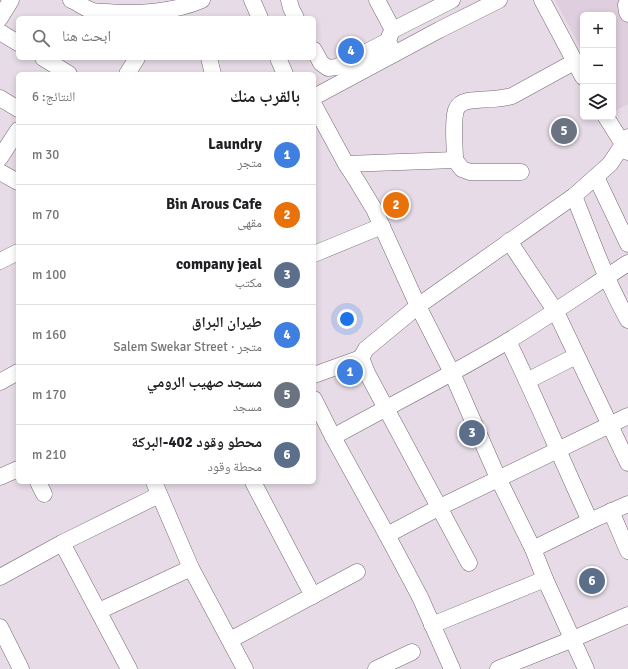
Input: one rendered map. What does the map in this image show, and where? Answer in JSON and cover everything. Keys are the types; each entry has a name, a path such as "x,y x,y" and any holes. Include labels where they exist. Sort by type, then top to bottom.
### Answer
{"street":[{"path":"0,18 11,0"},
{"path":"71,0 91,14 166,14 198,7"},
{"path":"252,0 259,16"},
{"path":"289,0 295,16"},
{"path":"377,0 392,42"},
{"path":"316,95 452,0"},
{"path":"316,54 321,63 328,68 337,67 392,42 439,30 499,0"},
{"path":"542,0 580,72"},
{"path":"628,4 626,5 628,14"},
{"path":"0,32 16,42"},
{"path":"48,60 64,66"},
{"path":"128,72 136,60"},
{"path":"210,60 212,72"},
{"path":"279,60 284,72"},
{"path":"521,172 470,172 462,168 455,160 454,122 456,109 460,103 467,101 502,99 512,96 574,62"},
{"path":"0,98 16,108"},
{"path":"316,109 346,164 374,209 418,306 452,374 498,478 533,549 586,669"},
{"path":"316,374 361,358 366,349 418,306 574,196 596,177 610,164 626,144 608,120"},
{"path":"0,158 16,133"},
{"path":"346,164 455,160"},
{"path":"0,172 16,181"},
{"path":"596,177 628,244"},
{"path":"574,196 616,300 628,320"},
{"path":"316,253 382,226"},
{"path":"509,241 556,312 628,463"},
{"path":"0,261 16,253"},
{"path":"333,437 452,374 508,341 556,312 628,263"},
{"path":"508,341 590,521"},
{"path":"527,381 576,356"},
{"path":"361,358 367,373 438,508 469,563"},
{"path":"0,382 16,373"},
{"path":"316,403 420,597 452,669"},
{"path":"387,535 498,478 628,416"},
{"path":"0,477 16,470"},
{"path":"255,484 314,596"},
{"path":"0,576 62,543 157,488 191,568 245,669"},
{"path":"533,549 628,504"},
{"path":"611,512 628,551"},
{"path":"62,543 129,669"},
{"path":"99,611 191,568"},
{"path":"230,640 357,572"},
{"path":"432,625 545,579"},
{"path":"498,669 628,615"},
{"path":"0,627 22,669"},
{"path":"376,669 412,652"}],"shaded area":[{"path":"555,0 628,0 628,104 616,110 616,12 580,12 580,46"}],"place":[{"name":"طيران البراق","path":"351,51"},
{"name":"مسجد صهيب الرومي","path":"564,131"},
{"name":"Bin Arous Cafe","path":"396,205"},
{"name":"Laundry","path":"350,372"},
{"name":"company jeal","path":"472,433"},
{"name":"محطو وقود 402-البركة","path":"592,581"}]}
